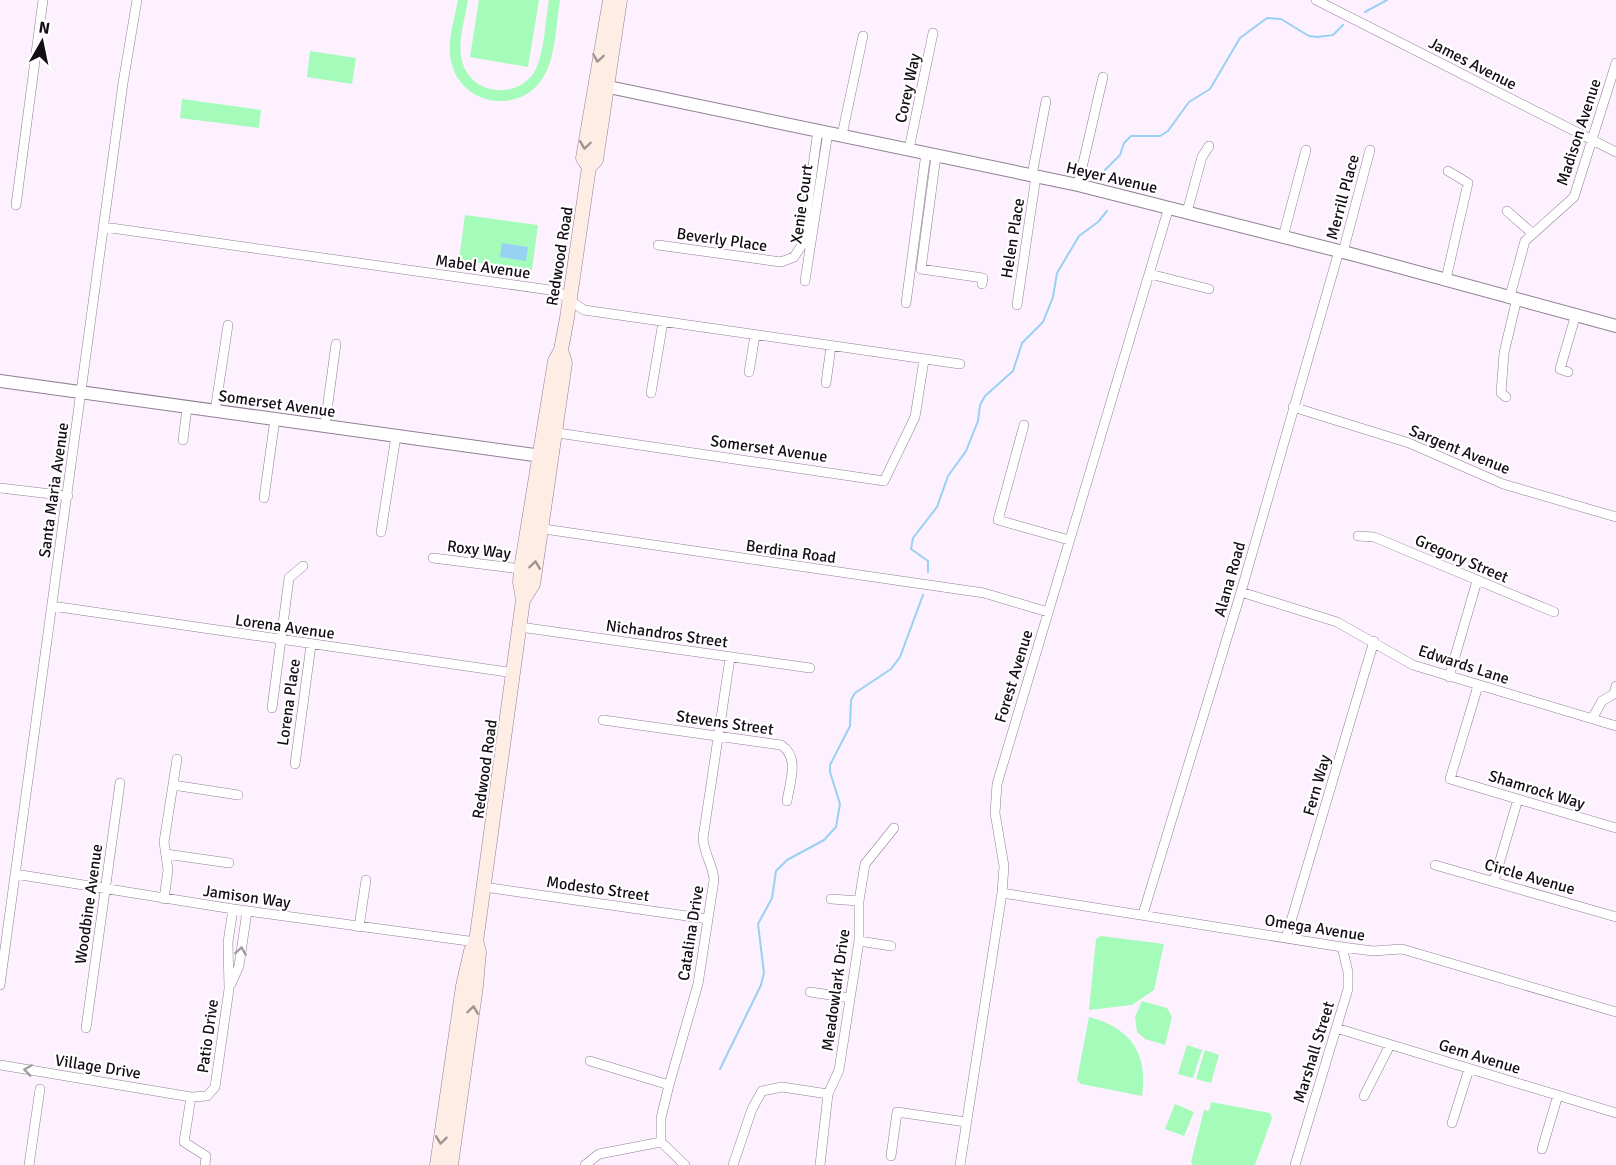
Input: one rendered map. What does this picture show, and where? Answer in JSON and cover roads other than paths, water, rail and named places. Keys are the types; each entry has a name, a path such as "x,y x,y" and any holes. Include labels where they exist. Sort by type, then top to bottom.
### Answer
{"main road":[{"name":"Redwood Road","path":"601,85 610,0"},
{"name":"Redwood Road","path":"523,600 532,584 535,528 545,456 565,363 561,350 589,167 583,158 620,0"},
{"name":"Redwood Road","path":"437,1165 463,986 471,951 476,942 484,887 520,627 523,600 520,582 521,569 535,528"},
{"name":"Redwood Road","path":"451,1165 476,986 479,952 476,942"}],"street":[{"path":"16,205 44,0"},
{"name":"Santa Maria Avenue","path":"0,985 137,0"},
{"name":"James Avenue","path":"1316,0 1616,152"},
{"name":"Corey Way","path":"909,150 933,33"},
{"path":"842,135 863,36"},
{"path":"846,54 870,57"},
{"name":"Madison Avenue","path":"1506,397 1501,393 1504,353 1523,246 1532,233 1574,197 1616,63"},
{"path":"1078,185 1103,77"},
{"name":"Heyer Avenue","path":"601,85 1078,185 1341,251 1616,326"},
{"name":"Helen Place","path":"1017,305 1046,101"},
{"name":"Beverly Place","path":"658,245 781,262 794,257 802,245 823,131"},
{"name":"Xenie Court","path":"819,273 806,276 823,131"},
{"path":"1187,212 1203,157 1209,146"},
{"path":"1283,237 1306,150"},
{"name":"Merrill Place","path":"1341,251 1370,150"},
{"path":"931,154 921,269 983,278 982,284"},
{"path":"906,303 931,154"},
{"path":"1446,279 1468,183 1448,171"},
{"name":"Forest Avenue","path":"960,1165 1002,893 1004,866 995,813 997,783 1169,207"},
{"path":"1507,211 1532,233"},
{"name":"Mabel Avenue","path":"104,227 557,291 584,309 960,364"},
{"name":"Alana Road","path":"1143,914 1341,251"},
{"path":"1150,274 1209,289"},
{"path":"1568,372 1560,369 1576,314"},
{"path":"651,393 663,322"},
{"path":"215,411 228,325"},
{"path":"749,372 754,335"},
{"path":"325,425 336,344"},
{"path":"826,383 831,346"},
{"name":"Somerset Avenue","path":"549,432 884,481 915,417 924,360"},
{"name":"Somerset Avenue","path":"0,381 545,456"},
{"name":"Sargent Avenue","path":"1293,407 1409,443 1503,484 1616,517"},
{"path":"183,440 187,408"},
{"path":"264,498 275,419"},
{"path":"1024,425 998,520 1069,540"},
{"path":"381,532 396,436"},
{"path":"0,488 68,496"},
{"name":"Berdina Road","path":"535,528 984,593 1048,612"},
{"name":"Gregory Street","path":"1358,536 1374,537 1554,612"},
{"name":"Roxy Way","path":"433,558 521,569"},
{"path":"272,708 289,578 303,566"},
{"path":"1449,677 1477,581"},
{"name":"Edwards Lane","path":"1241,592 1318,615 1374,641 1413,664 1449,677 1616,726"},
{"name":"Lorena Avenue","path":"52,606 514,673"},
{"name":"Nichandros Street","path":"520,627 810,668"},
{"name":"Fern Way","path":"1286,938 1374,641"},
{"name":"Lorena Place","path":"295,764 311,645"},
{"name":"Catalina Drive","path":"661,1142 661,1118 698,984 708,919 713,870 704,848 704,838 730,658"},
{"name":"Shamrock Way","path":"1478,686 1450,779 1616,828"},
{"path":"1592,719 1602,701 1614,694 1616,686"},
{"name":"Stevens Street","path":"603,720 781,745 789,750 793,758 787,801"},
{"path":"164,898 168,870 164,842 177,759"},
{"name":"Woodbine Avenue","path":"86,1028 120,783"},
{"path":"173,785 238,795"},
{"path":"1494,881 1518,799"},
{"name":"Meadowlark Drive","path":"820,1165 828,1094 839,1070 859,941 859,901 865,864 894,828"},
{"path":"166,854 229,863"},
{"name":"Circle Avenue","path":"1435,865 1616,917"},
{"name":"Jamison Way","path":"15,874 106,886 233,909 476,942"},
{"path":"359,927 366,880"},
{"name":"Modesto Street","path":"484,887 708,919"},
{"name":"Omega Avenue","path":"1002,893 1342,947 1373,951 1402,949 1616,1012"},
{"path":"831,899 859,901"},
{"name":"Patio Drive","path":"191,1097 207,1096 215,1087 229,989 228,942 233,909"},
{"name":"Patio Drive","path":"229,989 239,966 247,911"},
{"path":"859,941 891,946"},
{"name":"Marshall Street","path":"1294,1165 1348,985 1342,947"},
{"path":"810,992 850,998"},
{"name":"Gem Avenue","path":"1336,1028 1616,1113"},
{"path":"1364,1096 1390,1045"},
{"path":"590,1061 669,1085"},
{"name":"Village Drive","path":"0,1065 191,1097"},
{"path":"1452,1123 1469,1069"},
{"path":"733,1165 752,1108 762,1091 782,1087 828,1094"},
{"path":"30,1165 40,1089"},
{"path":"1542,1149 1558,1095"},
{"path":"191,1097 184,1142 206,1156 205,1165"},
{"path":"891,1156 897,1112 966,1122"},
{"path":"585,1165 599,1154 661,1142 685,1165"}],"water":[{"path":"502,243 528,247 526,261 500,257"}],"waterway":[{"path":"1365,12 1387,0"},
{"path":"1105,170 1120,155 1124,143 1131,136 1160,136 1168,131 1189,102 1210,89 1240,38 1267,18 1281,19 1309,36 1317,37 1333,35 1343,25"},
{"path":"928,572 928,561 911,549 913,538 937,507 948,476 966,451 985,396 1013,371 1022,343 1043,322 1053,297 1057,273 1079,236 1098,222 1107,211"},
{"path":"720,1069 761,985 764,973 758,924 772,898 776,871 787,860 824,840 836,827 840,804 830,765 850,726 851,700 855,693 891,669 900,657 923,595"}]}
